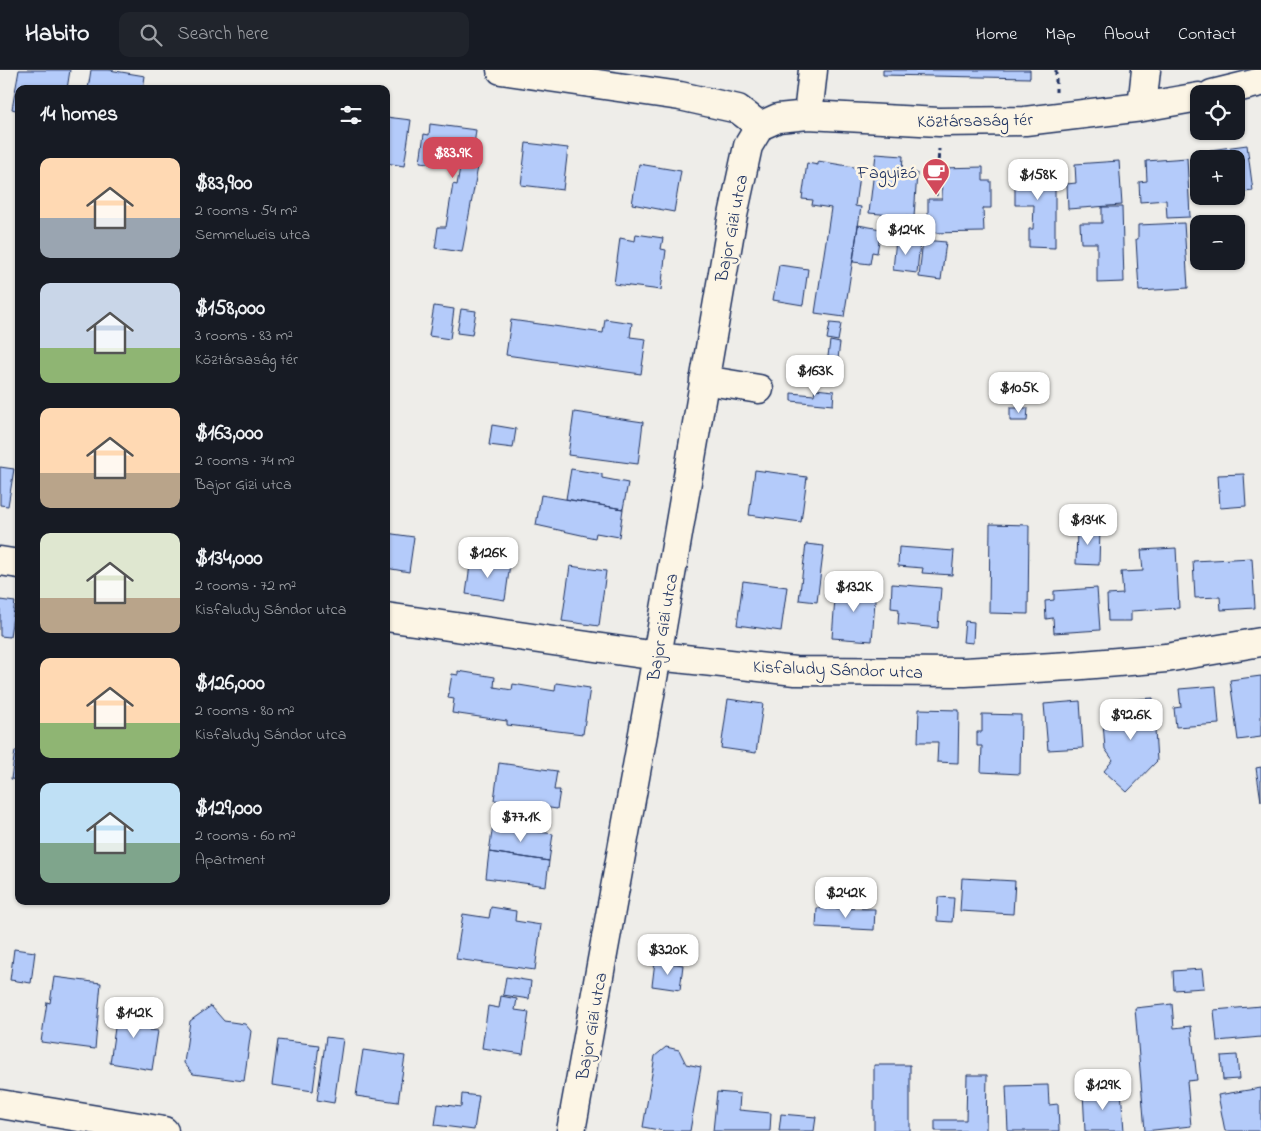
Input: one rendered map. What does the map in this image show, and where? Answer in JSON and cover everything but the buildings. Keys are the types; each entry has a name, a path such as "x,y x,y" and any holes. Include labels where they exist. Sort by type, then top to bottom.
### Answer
{"street":[{"path":"501,70 680,96 738,109 760,126"},
{"path":"808,115 813,70"},
{"path":"1142,107 1146,70"},
{"path":"1245,86 1261,82"},
{"name":"Köztársaság tér","path":"760,126 778,118 808,115 939,122 1025,121 1142,107 1190,99"},
{"name":"Bajor Gizi utca","path":"571,1131 657,656 740,176 748,146 760,126"},
{"path":"704,380 759,389"},
{"path":"0,561 15,563"},
{"name":"Kisfaludy Sándor utca","path":"390,618 657,656 795,671 965,672 1166,658 1261,642"},
{"path":"0,1104 164,1131"}],"path":[{"path":"1056,70 1057,101"},
{"path":"936,196 939,122"}],"place":[{"name":"Fagyizó","path":"936,196"}]}
